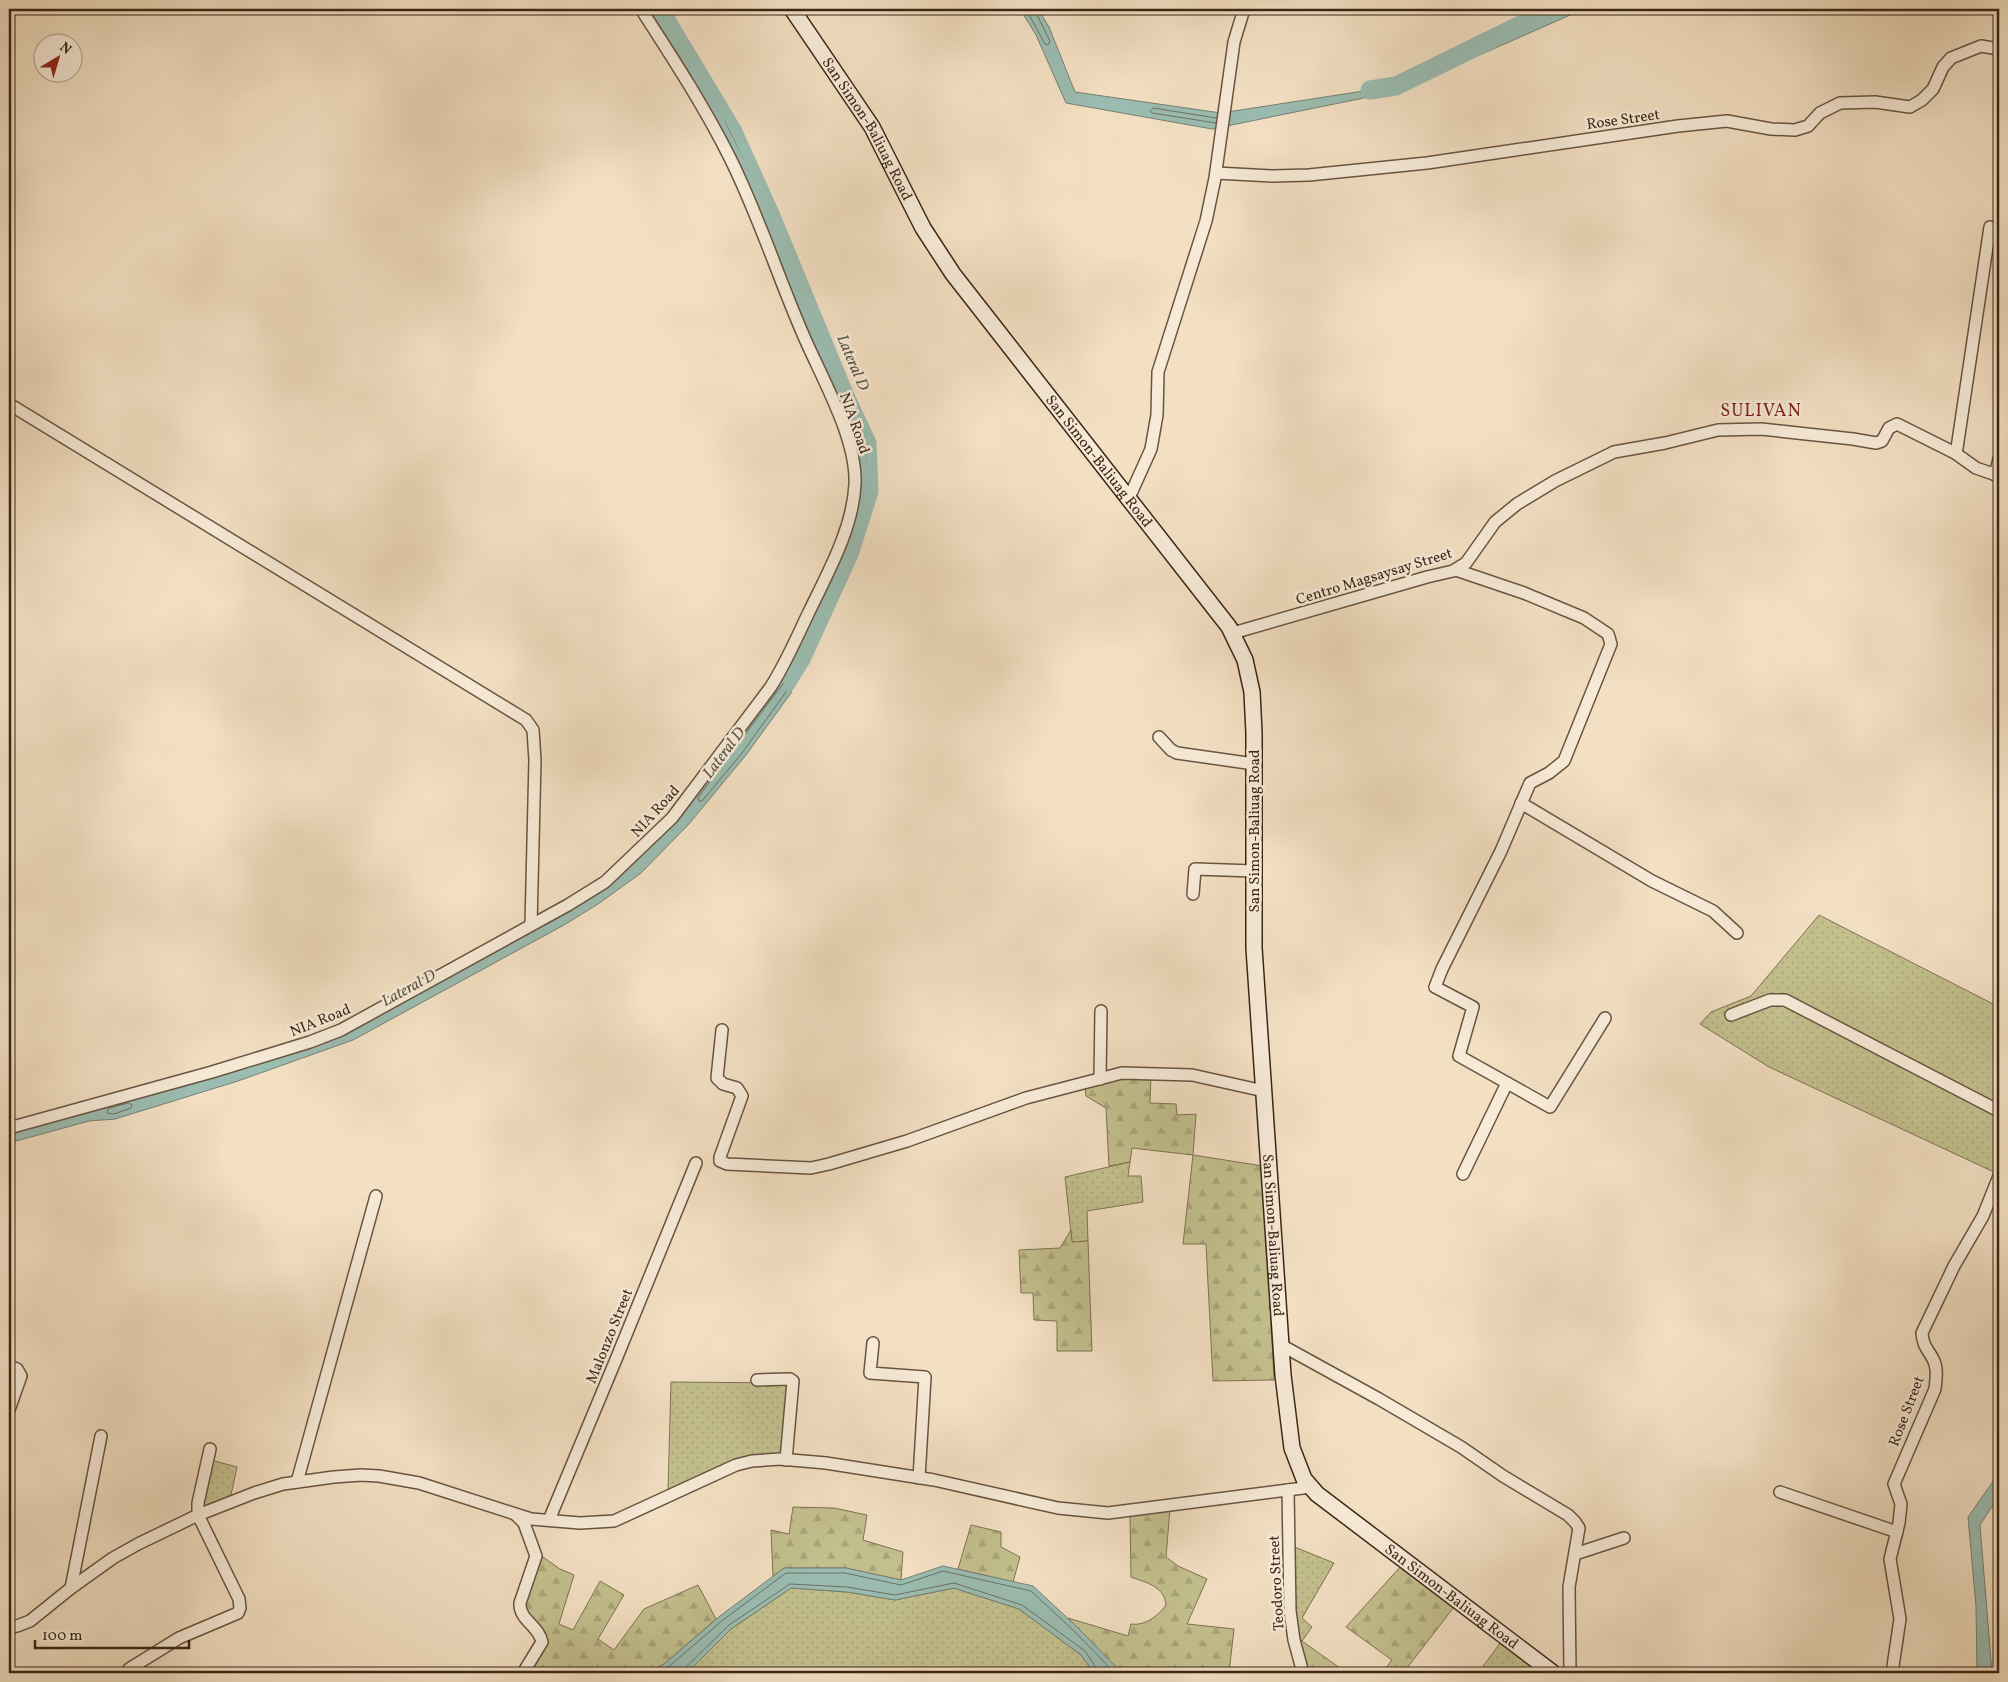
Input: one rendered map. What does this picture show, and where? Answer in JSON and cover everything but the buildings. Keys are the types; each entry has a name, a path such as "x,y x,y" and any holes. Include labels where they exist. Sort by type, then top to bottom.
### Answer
{"main road":[{"name":"San Simon-Baliuag Road","path":"792,9 872,127 923,228 953,274 1130,498 1232,633 1245,660 1252,692 1254,948 1281,1345 1292,1448 1304,1478 1317,1494 1356,1525 1553,1673"}],"street":[{"name":"NIA Road","path":"9,1128 212,1072 310,1042 341,1030 530,926 605,882 672,818 704,778 780,673 839,547 854,497 854,461 845,430 739,177 712,125 641,9"},
{"path":"1130,498 1151,449 1157,415 1158,372 1200,242 1216,173 1234,42 1244,9"},
{"name":"Rose Street","path":"1216,173 1272,176 1309,175 1427,163 1727,120 1771,129 1795,130 1808,126 1820,113 1840,103 1875,102 1910,107 1922,100 1933,90 1943,67 1952,58 1981,46 1999,48"},
{"path":"1955,453 1958,448 1990,227"},
{"path":"9,404 526,720 533,730 535,760 530,926"},
{"name":"Centro Magsaysay Street","path":"1232,633 1456,570 1466,564 1495,522 1517,504 1555,481 1614,452 1665,443 1718,430 1760,429 1876,443 1882,441 1889,428 1897,424 1955,453 1976,468 1997,476"},
{"path":"1997,476 1999,459"},
{"path":"1456,570 1524,593 1584,618 1603,629 1610,638 1609,650 1564,761 1549,773 1530,783 1501,851 1442,969 1435,987 1473,1007 1459,1056 1550,1107 1605,1018"},
{"path":"1159,737 1171,750 1177,753 1254,764"},
{"path":"1521,804 1652,881 1714,911 1737,933"},
{"path":"1193,894 1195,869 1254,871"},
{"path":"1731,1015 1770,1000 1785,1000 1999,1111"},
{"path":"1100,1079 1101,1011"},
{"path":"722,1030 717,1078 722,1084 737,1088 742,1096 720,1157 720,1161 728,1164 811,1168 829,1164 907,1141 1026,1098 1122,1073 1182,1074 1264,1090"},
{"path":"1463,1174 1507,1083"},
{"name":"Malonzo Street","path":"548,1520 618,1357 696,1162"},
{"name":"Rose Street","path":"1892,1673 1900,1619 1890,1559 1897,1532 1901,1504 1894,1484 1935,1389 1934,1361 1923,1344 1922,1333 1954,1266 1983,1216 1999,1176"},
{"path":"297,1482 376,1196"},
{"path":"873,1344 870,1373 926,1377 919,1478"},
{"path":"1281,1345 1461,1447 1503,1476 1568,1515 1575,1522 1579,1528 1569,1587 1570,1673"},
{"path":"9,1366 17,1369 21,1376 9,1410"},
{"path":"757,1380 790,1379 792,1381 786,1460"},
{"path":"71,1588 102,1436"},
{"path":"129,1669 179,1638 238,1613 240,1608 240,1599 198,1515 198,1503 210,1449"},
{"path":"9,1627 30,1621 113,1558 198,1515 283,1484 334,1477 379,1476 419,1484 531,1519 580,1523 614,1520 736,1465 752,1461 786,1460 826,1463 919,1478 1058,1508 1108,1513 1311,1487"},
{"name":"Teodoro Street","path":"1288,1490 1290,1611 1294,1640 1303,1673"},
{"path":"1780,1492 1897,1532"},
{"path":"515,1514 524,1523 536,1556 520,1603 520,1609 522,1615 541,1636 542,1642 524,1673"},
{"path":"1575,1554 1624,1538"}],"green space":[{"path":"1819,915 1999,1007 1999,1106 1787,996 1771,1004 1784,1004 1999,1116 1999,1151 1996,1173 1769,1067 1700,1024 1711,1012 1751,996"},
{"path":"1123,1075 1151,1075 1150,1103 1176,1104 1177,1115 1196,1114 1193,1155 1132,1148 1130,1162 1109,1166 1106,1108 1086,1096 1085,1086"},
{"path":"1193,1155 1263,1166 1274,1380 1213,1381 1206,1244 1183,1244"},
{"path":"1130,1162 1128,1176 1141,1176 1143,1202 1087,1211 1088,1241 1072,1242 1065,1177"},
{"path":"1071,1230 1072,1242 1088,1241 1092,1351 1057,1351 1057,1321 1034,1320 1033,1293 1021,1293 1019,1250 1060,1248"},
{"path":"671,1382 790,1383 781,1455 668,1490"},
{"path":"211,1460 237,1467 231,1495 202,1509"},
{"path":"793,1507 834,1508 867,1515 863,1540 903,1552 901,1580 846,1568 785,1568 773,1576 771,1530 789,1534"},
{"path":"1170,1509 1166,1557 1178,1566 1207,1579 1187,1624 1234,1629 1229,1673 1202,1667 1201,1673 1121,1673 1068,1618 1128,1636 1131,1624 1146,1622 1163,1609 1166,1605 1165,1599 1158,1589 1149,1583 1131,1577 1130,1514"},
{"path":"971,1525 1001,1532 1001,1547 1020,1557 1013,1582 958,1569"},
{"path":"1292,1546 1334,1563 1302,1618 1312,1627 1302,1641 1297,1637 1296,1630"},
{"path":"540,1555 560,1569 574,1575 559,1624 573,1630 600,1581 624,1595 598,1639 614,1650 644,1609 698,1585 716,1619 664,1664 646,1673 612,1671 610,1673 530,1673 547,1643 545,1633 527,1614 523,1603"},
{"path":"1401,1566 1454,1607 1407,1668 1414,1673 1382,1673 1392,1660 1346,1627"},
{"path":"791,1588 847,1592 895,1600 954,1588 1019,1609 1081,1655 1094,1673 687,1673 731,1629"},
{"path":"1297,1637 1302,1641 1347,1673 1307,1673"},
{"path":"1501,1642 1531,1664 1524,1673 1478,1673"}],"water":[{"name":"Lateral D","path":"645,9 659,9 708,87 761,193 830,362 857,418 866,453 869,489 852,551 792,684 791,693 746,755 688,825 641,873 598,904 564,925 353,1040 238,1081 115,1119 89,1121 9,1143 9,1132 319,1042 624,870 773,690 820,596 859,482 771,246"},
{"path":"1020,9 1038,9 1049,27 1075,92 1221,113 1396,86 1553,9 1705,9 1681,13 1577,12 1398,91 1212,129 1066,103 1036,35"},
{"path":"1999,1473 1999,1496 1980,1525 1992,1673 1977,1673 1976,1606 1968,1517"},
{"path":"943,1566 1033,1586 1122,1673 1094,1673 1081,1655 1019,1609 954,1588 895,1600 847,1592 791,1588 731,1629 687,1673 646,1673 664,1664 720,1616 784,1568 846,1568 901,1580"}],"waterway":[{"name":"Lateral D","path":"664,9 736,129 774,213 848,393 871,442 873,492 853,555 805,660 789,686"},
{"path":"1370,90 1396,86 1553,9"}],"district":[{"name":"SULIVAN","path":"1761,410"}]}
